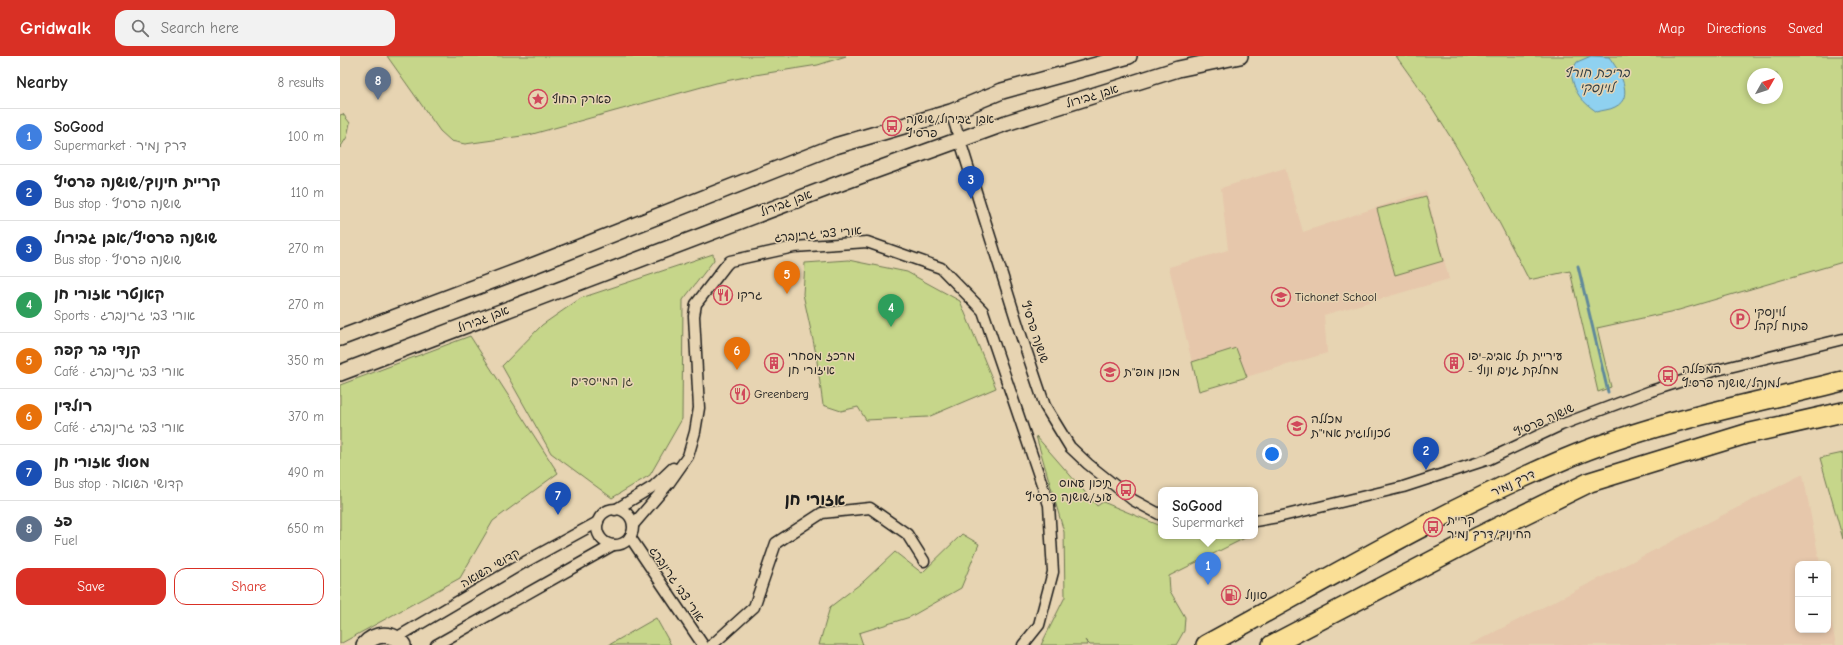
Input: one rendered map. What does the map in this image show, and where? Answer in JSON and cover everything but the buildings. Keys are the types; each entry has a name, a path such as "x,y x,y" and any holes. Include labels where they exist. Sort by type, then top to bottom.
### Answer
{"highway":[{"name":"דרך נמיר","path":"1206,645 1431,521 1566,459 1658,426 1843,381"},
{"path":"1272,645 1480,536 1590,482 1746,434 1843,412"}],"street":[{"path":"340,338 530,267 836,146 951,112 1002,91 1129,56"},
{"name":"אבן גבירול","path":"340,373 846,181 1006,123 1178,69 1240,56"},
{"name":"שושנה פרסיץ","path":"951,112 961,139 1021,335 1045,406 1070,447 1079,456 1133,500 1158,513"},
{"name":"אורי צבי גרינברג","path":"632,525 668,483 688,456 695,432 699,408 694,316 696,304 730,261 794,247 867,242 941,268 983,311 1049,505 1053,572 1039,625 1023,645"},
{"name":"שושנה פרסיץ","path":"1258,520 1403,487 1489,459 1561,425 1651,391 1713,371 1843,339"},
{"path":"613,545 603,541 597,527 598,522 604,514 615,510 654,486 672,468 688,456"},
{"path":"712,645 754,607 776,543 822,513 870,508 908,534 924,561"},
{"path":"436,645 613,545 622,543 630,537 632,525 631,520 625,513 615,510"},
{"name":"קדושי השואה","path":"400,642 525,562 598,522"},
{"name":"אורי צבי גרינברג","path":"630,537 703,645"},
{"path":"364,645 371,638 380,635 388,635 400,642"}],"shaded area":[{"name":"Tichonet School","path":"1285,168 1303,232 1426,191 1449,279 1324,315 1327,353 1199,391 1169,267 1228,250 1221,188"},
{"path":"1803,474 1819,561 1795,561 1795,633 1831,633 1831,620 1836,645 1469,645"}],"green space":[{"name":"פארק החוף","path":"387,56 846,56 818,65 716,83 529,135 465,144 451,141 440,131"},
{"path":"1396,56 1843,56 1843,262 1679,310 1597,328 1611,387 1598,392 1570,271 1529,280 1467,165 1433,110"},
{"path":"343,114 350,123 347,137 340,148 340,115"},
{"path":"1426,196 1443,261 1395,275 1377,209"},
{"name":"גן המייסדים","path":"713,254 714,260 683,300 682,419 650,475 612,498 551,453 502,366 542,325 581,298"},
{"path":"848,260 907,272 960,301 996,388 928,417 866,420 858,407 841,411 823,405 816,354 803,294 805,263"},
{"path":"470,336 558,473 493,521 460,578 340,644 340,385"},
{"path":"1236,348 1247,377 1199,391 1192,362"},
{"path":"1036,436 1097,506 1103,502 1158,525 1158,539 1243,539 1169,576 1170,591 1185,617 1184,631 1176,645 1090,645 1085,640 1088,645 1041,645 1065,597 1064,532"},
{"path":"1843,453 1843,539 1820,458"},
{"path":"962,534 979,544 961,588 910,617 859,633 863,645 819,645 830,607 864,581 895,552 922,573"},
{"path":"656,618 671,645 609,645"}],"water":[{"name":"בריכת חורף לוינסקי","path":"1591,56 1609,57 1620,75 1625,90 1624,97 1621,102 1613,108 1597,112 1586,104 1576,90 1571,72 1577,62"}],"waterway":[{"path":"1578,266 1608,392"}],"place":[{"name":"פארק החוף","path":"538,99"},
{"name":"פז","path":"378,100"},
{"name":"אבן גבירול/שושנה פרסיץ","path":"892,126"},
{"name":"שושנה פרסיץ/אבן גבירול","path":"971,199"},
{"name":"קנדי בר קפה","path":"787,294"},
{"name":"גרקו","path":"723,295"},
{"name":"Tichonet School","path":"1281,297"},
{"name":"לוינסקי פתוח לקהל","path":"1740,319"},
{"name":"קאנטרי אזורי חן","path":"891,327"},
{"name":"מרכז מסחרי איזורי חן","path":"774,363"},
{"name":"עיריית תל אביב-יפו - מחלקת גנים ונוף","path":"1454,363"},
{"name":"רולדין","path":"737,370"},
{"name":"מכון מופ\"ת","path":"1110,372"},
{"name":"המכללה למנהל/שושנה פרסיץ","path":"1668,376"},
{"name":"Greenberg","path":"740,394"},
{"name":"מכללה טכנולוגית אמי\"ת","path":"1297,426"},
{"name":"קריית חינוך/שושנה פרסיץ","path":"1426,470"},
{"name":"תיכון עמוס עוז/שושנה פרסיץ","path":"1126,490"},
{"name":"מסוף אזורי חן","path":"558,515"},
{"name":"קריית החינוך/דרך נמיר","path":"1433,527"},
{"name":"SoGood","path":"1208,585"},
{"name":"סונול","path":"1231,595"}],"district":[{"name":"אזורי חן","path":"815,499"}]}
